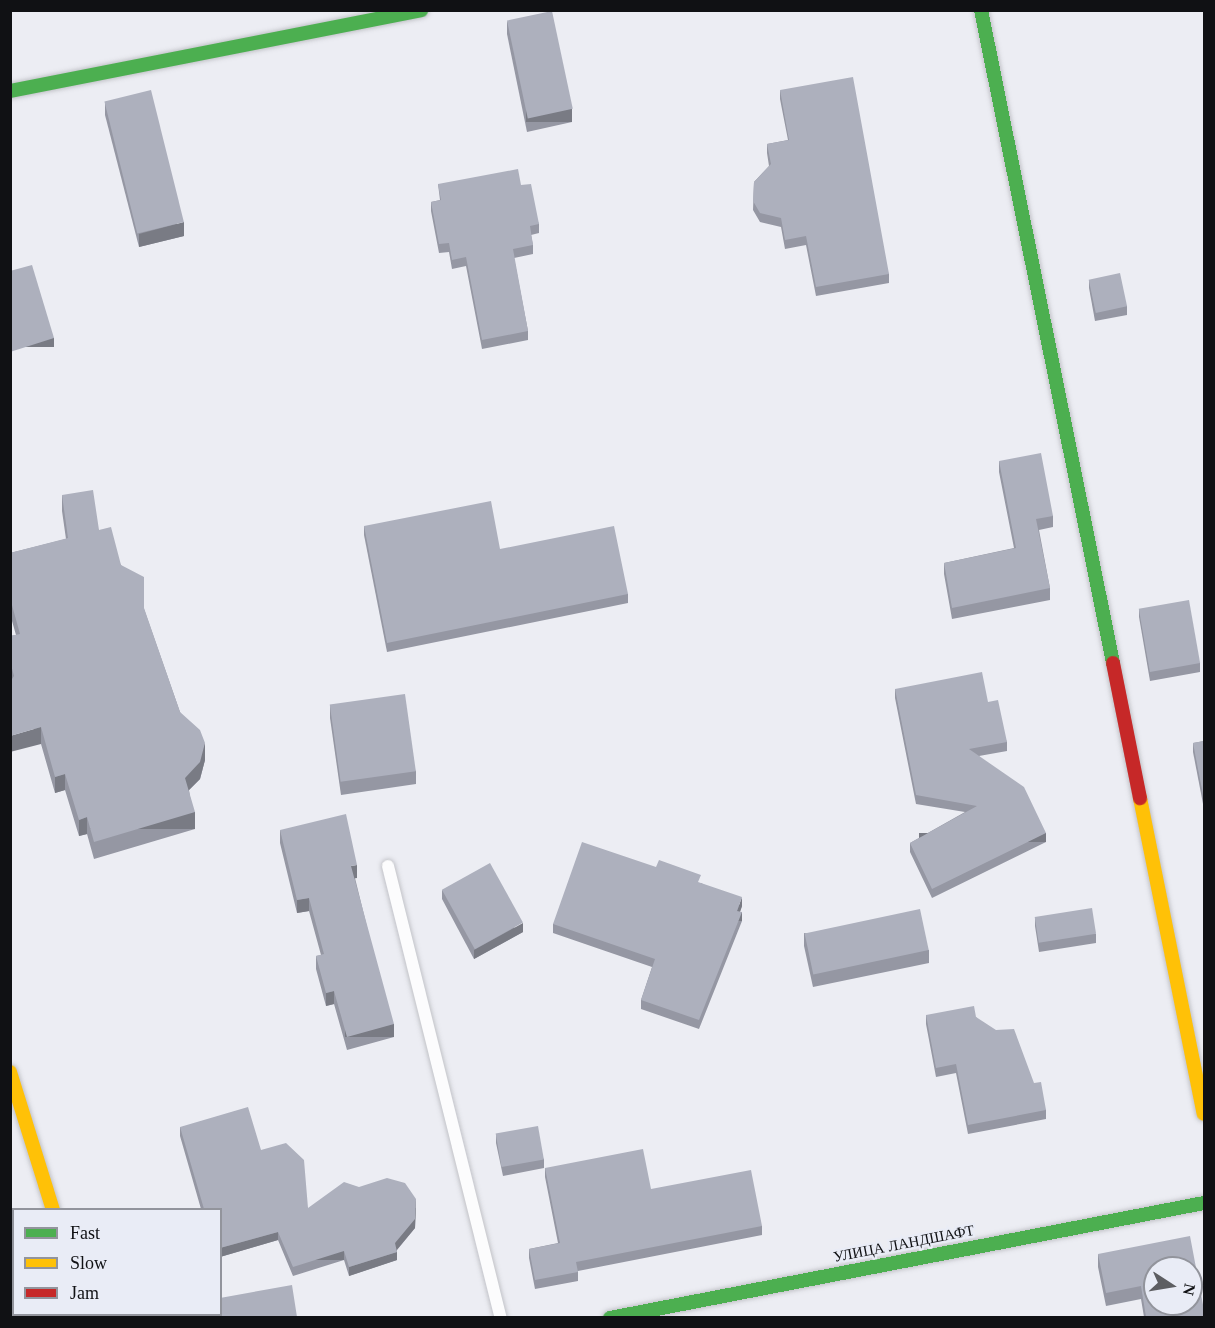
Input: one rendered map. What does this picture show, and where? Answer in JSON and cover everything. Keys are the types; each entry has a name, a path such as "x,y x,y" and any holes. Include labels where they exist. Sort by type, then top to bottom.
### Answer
{"street":[{"path":"10,92 421,10"},
{"path":"981,10 1204,1114"},
{"path":"10,1072 53,1208"},
{"name":"УЛИЦА ЛАНДШАФТ","path":"610,1317 1204,1203"}],"lane":[{"path":"388,866 501,1317"}],"building":[{"path":"552,11 573,109 528,118 507,21"},
{"path":"853,77 889,274 816,287 806,236 785,240 781,218 760,213 753,201 754,182 771,164 767,144 789,140 780,90"},
{"path":"151,90 184,222 137,234 104,102"},
{"path":"518,169 521,185 531,184 539,224 530,226 533,245 513,249 528,331 482,340 466,257 452,260 449,243 439,244 431,202 441,200 438,184"},
{"path":"32,265 54,338 10,352 10,271"},
{"path":"1120,273 1127,306 1096,313 1089,280"},
{"path":"1041,453 1053,516 1036,519 1050,588 952,608 944,563 1016,548 999,461"},
{"path":"93,490 99,530 111,527 121,565 144,577 144,608 180,712 200,730 205,743 200,762 185,778 195,812 94,842 87,817 79,820 65,774 55,777 41,727 10,736 10,682 14,676 10,661 10,636 20,634 10,598 10,553 68,538 62,495"},
{"path":"491,501 500,549 614,526 628,594 387,643 364,526"},
{"path":"1189,600 1200,663 1150,672 1139,609"},
{"path":"982,672 988,702 998,700 1007,742 969,749 1024,787 1046,833 932,889 910,843 977,806 916,795 895,689"},
{"path":"405,694 416,771 341,782 330,705"},
{"path":"1204,741 1204,800 1193,743"},
{"path":"346,814 357,865 351,866 394,1024 347,1037 334,991 326,993 316,956 324,954 309,898 297,900 280,830"},
{"path":"582,842 656,867 659,860 701,875 698,882 742,897 737,911 742,912 699,1020 641,1000 655,959 553,924"},
{"path":"490,863 523,922 475,949 442,890"},
{"path":"1092,908 1096,934 1039,943 1035,917"},
{"path":"920,909 929,950 813,975 805,934"},
{"path":"974,1006 976,1017 996,1030 1014,1029 1034,1083 1041,1082 1046,1110 968,1125 956,1064 936,1068 926,1015"},
{"path":"248,1107 261,1150 286,1143 304,1160 308,1208 344,1182 359,1187 387,1178 405,1183 416,1199 415,1219 395,1243 397,1252 349,1267 344,1251 293,1267 278,1232 222,1247 222,1208 204,1208 180,1127"},
{"path":"538,1126 544,1159 502,1167 496,1133"},
{"path":"643,1149 651,1189 751,1170 762,1226 576,1262 578,1272 535,1280 529,1249 560,1243 545,1168"},
{"path":"1190,1236 1194,1256 1143,1256 1143,1298 1141,1286 1106,1293 1098,1254"},
{"path":"292,1285 297,1317 132,1316 222,1316 222,1298"},
{"path":"1203,1305 1204,1310 1204,1317 1146,1317 1203,1316"}],"traffic: fast":[{"path":"10,91 421,10"},
{"path":"981,10 1113,663"},
{"path":"610,1318 1204,1203"}],"traffic: slow":[{"path":"1140,798 1204,1114"},
{"path":"10,1072 52,1208"}],"traffic: jam":[{"path":"1113,663 1140,798"}]}
